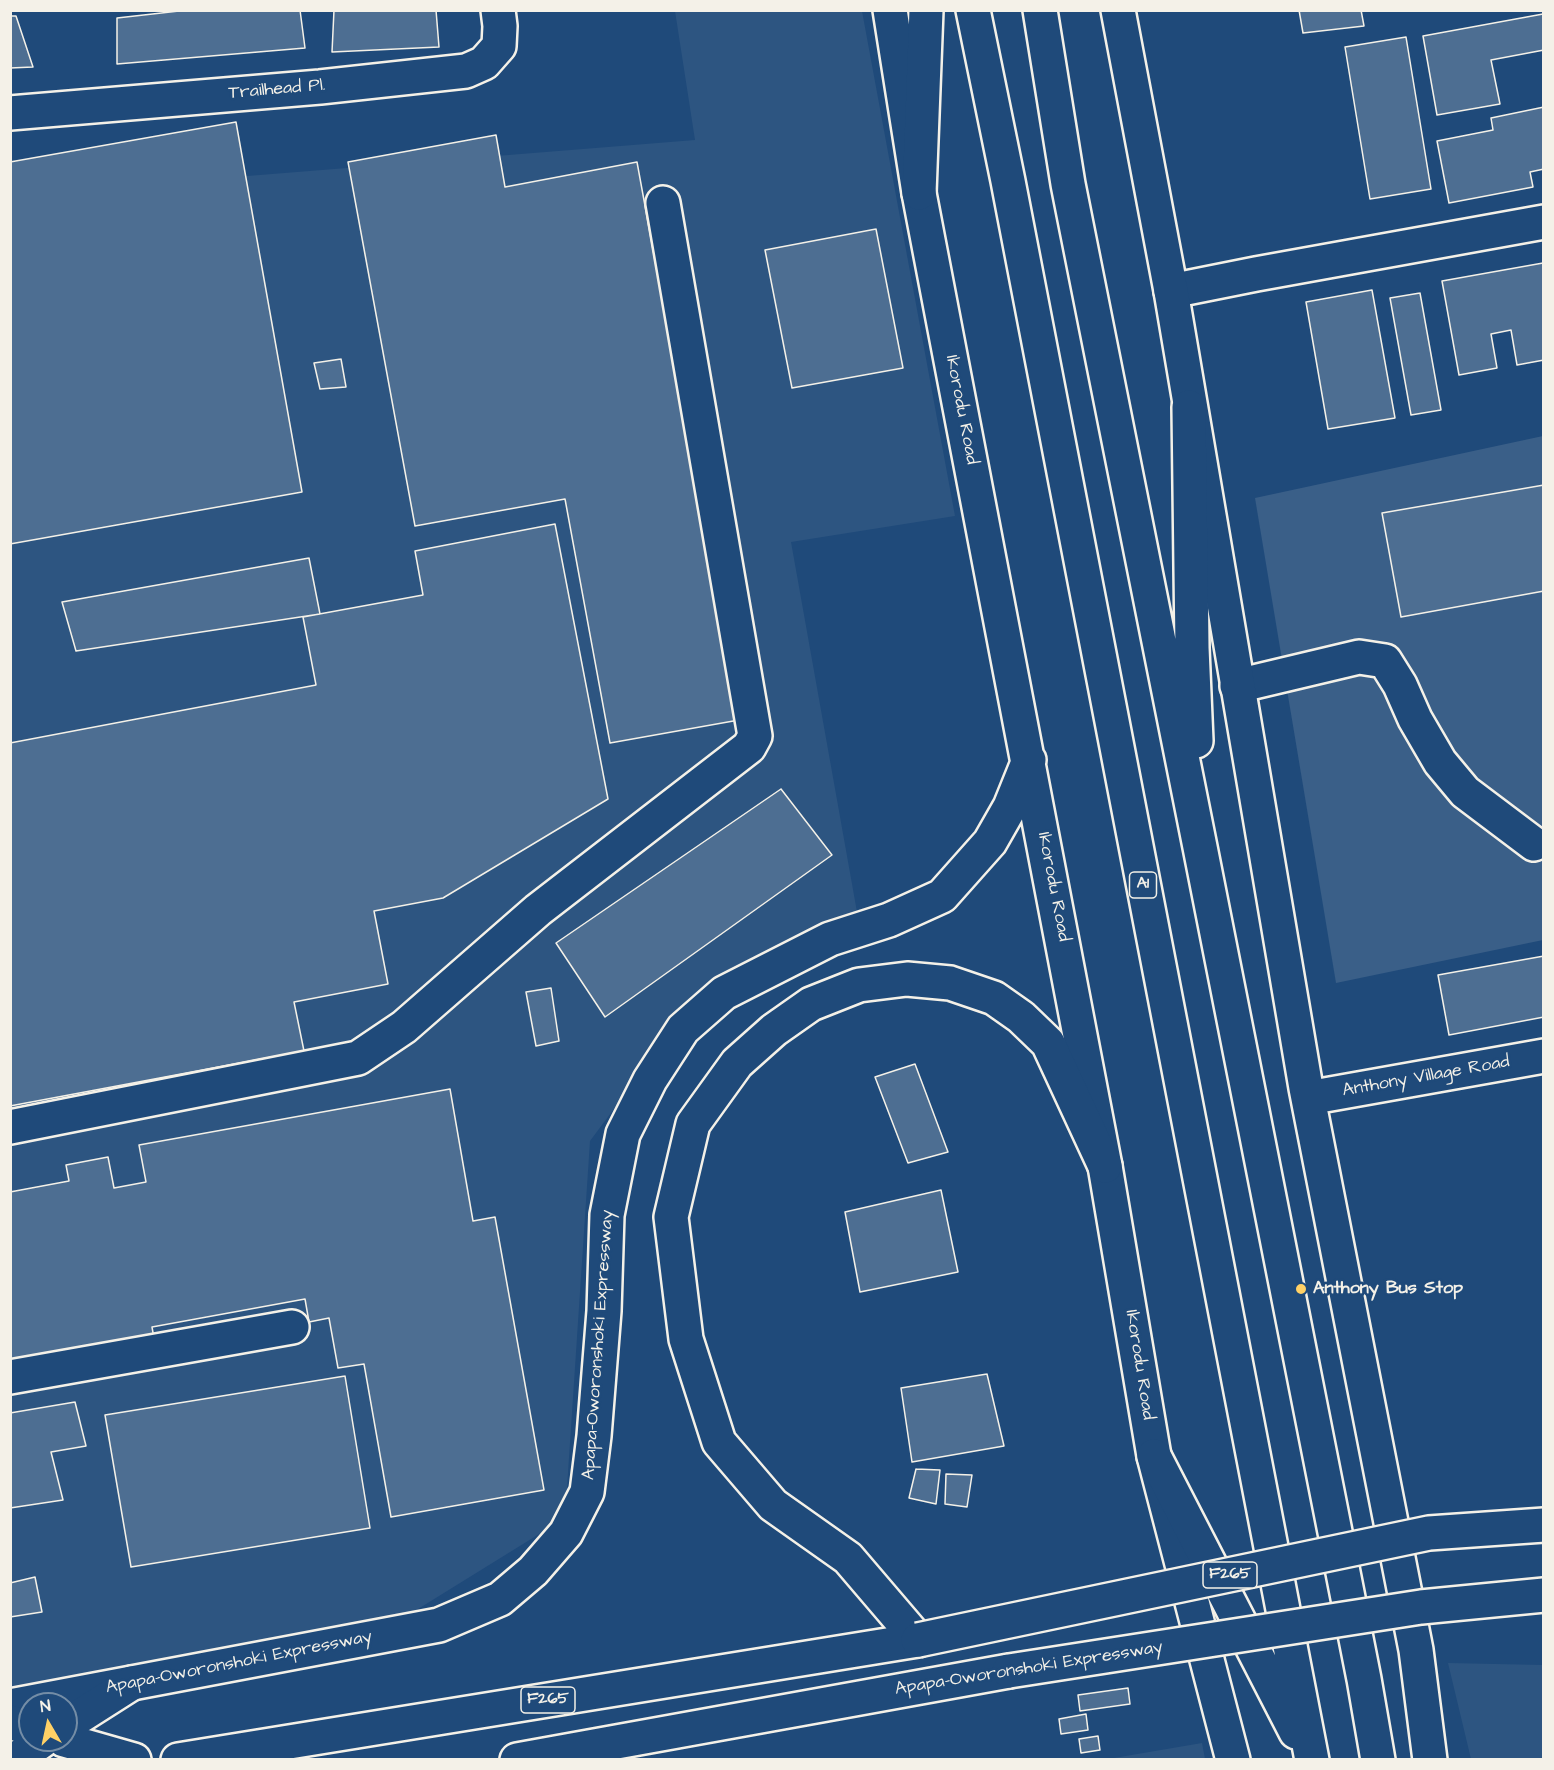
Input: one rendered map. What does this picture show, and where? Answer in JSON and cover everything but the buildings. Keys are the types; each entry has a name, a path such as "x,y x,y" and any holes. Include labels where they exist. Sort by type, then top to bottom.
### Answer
{"main road":[{"name":"Trailhead Pl.","path":"10,113 320,87 466,71 484,63 499,46 498,10"},
{"name":"Ikorodu Road","path":"890,10 919,193 1105,1166 1154,1456 1233,1760"},
{"path":"919,193 926,10"},
{"name":"A1","path":"973,10 1311,1760"},
{"path":"1040,10 1068,184 1364,1679 1378,1760"},
{"path":"1118,10 1171,291 1308,1098 1416,1650 1430,1760"},
{"path":"10,1127 358,1058 404,1027 538,910 749,747 755,736 663,203"},
{"path":"1171,291 1544,222"},
{"path":"1189,407 1192,648 1200,847"},
{"path":"1237,686 1359,657 1385,661 1400,685 1415,720 1440,762 1465,792 1534,844"},
{"name":"Apapa-Oworonshoki Expressway","path":"10,1706 439,1625 500,1599 533,1571 566,1533 587,1492 604,1311 607,1215 623,1134 650,1080 683,1029 724,993 830,939 889,920 942,896 990,842 1010,807 1029,760"},
{"path":"918,1640 848,1558 773,1505 719,1442 686,1340 671,1216 693,1124 737,1063 774,1030 811,1004 859,986 907,979 950,983 994,998 1021,1017 1048,1043 1105,1166"},
{"name":"Anthony Village Road","path":"1308,1098 1544,1056"},
{"path":"10,1377 292,1328"},
{"path":"1154,1456 1311,1760"},
{"name":"F265","path":"178,1760 918,1640 1429,1533 1544,1525"},
{"name":"Apapa-Oworonshoki Expressway","path":"517,1760 1009,1671 1421,1607 1544,1595"},
{"path":"1364,1679 1385,1760"},
{"path":"78,1717 132,1683"},
{"path":"78,1744 135,1760"}],"shaded area":[{"path":"675,11 862,11 955,516 791,542 857,912 672,1031 590,1141 565,1518 376,1635 78,1692 18,1692 18,1704 11,1705 11,195 695,140"},
{"path":"1543,436 1543,940 1336,983 1255,498"},
{"path":"1448,1663 1543,1665 1543,1759 1471,1759"},
{"path":"1202,1743 1205,1759 1108,1759"}],"place":[{"name":"Anthony Bus Stop","path":"1301,1289"}]}
